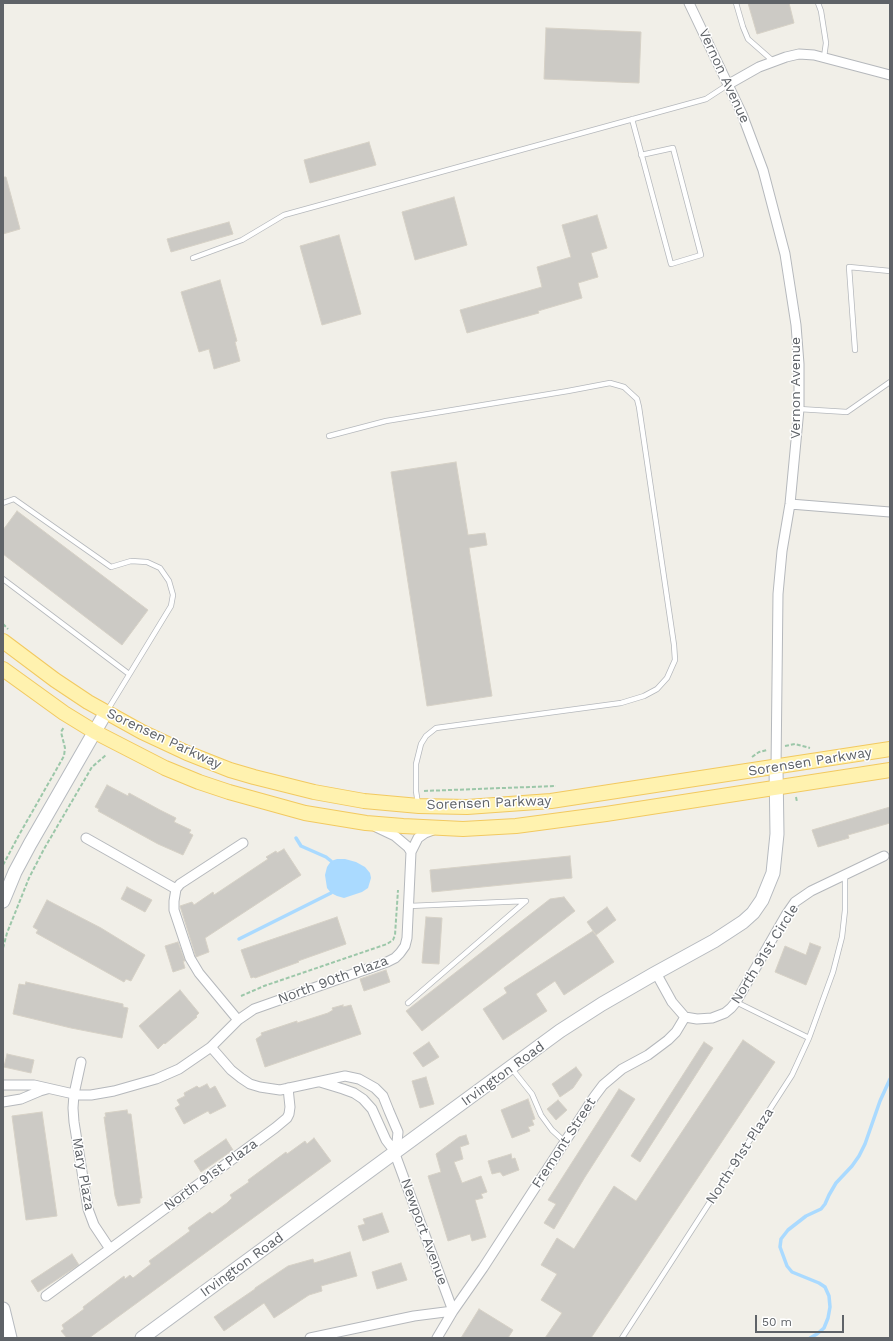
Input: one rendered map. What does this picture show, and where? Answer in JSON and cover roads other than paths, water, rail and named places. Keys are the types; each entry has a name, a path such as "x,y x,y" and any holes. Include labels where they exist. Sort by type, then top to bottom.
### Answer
{"main road":[{"name":"Sorensen Parkway","path":"6,635 55,680 106,712 142,732 230,770 338,797 419,806 473,807 551,801 776,768 890,749"},
{"name":"Sorensen Parkway","path":"3,669 64,713 95,732 165,768 229,792 305,813 366,823 442,828 491,828 545,823 890,770"}],"street":[{"name":"Vernon Avenue","path":"689,3 729,84 751,136 763,170 774,208 784,254 796,326 799,364 799,408 790,504 782,551 778,594 776,768"},
{"path":"729,84 759,67 773,61 799,54 824,57 890,75"},
{"path":"790,504 890,512"},
{"path":"3,901 15,872 30,844 106,712"},
{"name":"Irvington Road","path":"142,1338 367,1172 396,1153 578,1020 656,972 730,931 743,922 758,907 768,887 774,861 777,834 776,768"},
{"path":"366,823 395,836 408,847 411,852"},
{"path":"411,852 418,838 425,833 442,828"},
{"path":"86,838 176,889"},
{"path":"238,1020 199,973 190,958 174,910 174,901 176,889 180,884 243,843"},
{"name":"North 90th Plaza","path":"211,1047 238,1020 254,1009 395,958 405,946 407,938 411,852"},
{"name":"North 91st Circle","path":"685,1017 697,1019 712,1018 725,1013 736,1002 795,902 811,891 884,856"},
{"path":"656,972 672,1002 685,1017"},
{"name":"Fremont Street","path":"437,1338 453,1310 483,1268 586,1107 603,1085 622,1069 668,1040 676,1032 685,1017"},
{"path":"3,1085 34,1086 74,1094 98,1094 156,1079 179,1069 211,1047 231,1070 250,1084 270,1089 288,1088 350,1076 375,1088 383,1096 398,1132 396,1153"},
{"name":"Mary Plaza","path":"81,1062 74,1094 74,1122 88,1209 94,1225 110,1249"},
{"path":"318,1082 343,1088 363,1099 372,1109 386,1140 396,1153"},
{"name":"North 91st Plaza","path":"46,1296 282,1122 288,1114 290,1107 288,1088"},
{"path":"3,1102 21,1099 40,1091 51,1089"},
{"name":"Newport Avenue","path":"396,1153 453,1310"},
{"path":"3,1309 10,1338"},
{"path":"310,1338 414,1316 453,1310"}],"lane":[{"path":"736,3 748,40 773,61"},
{"path":"818,3 821,11 826,43 824,57"},
{"path":"193,258 242,240 284,215 706,99 729,84"},
{"path":"632,119 641,155 671,264 701,255 673,148 641,155"},
{"path":"855,350 849,267 890,271"},
{"path":"799,408 847,412 890,382"},
{"path":"329,436 386,421 610,383 624,387 629,391 637,399 639,407 674,645 675,660 667,678 656,689 644,696 622,703 436,728 426,736 421,744 416,764 416,791 419,806"},
{"path":"3,503 14,499 111,567 131,561 147,562 160,568 169,581 173,595 172,606 106,712"},
{"path":"3,579 129,674"},
{"name":"North 91st Plaza","path":"622,1338 792,1075 809,1038 833,972 842,938 845,910 845,875"},
{"path":"408,1003 526,901 409,906"},
{"path":"736,1002 809,1038"},
{"path":"511,1068 532,1094 540,1115 552,1130 564,1141"}],"water":[{"path":"345,859 356,862 365,867 370,873 371,878 368,888 362,892 344,898 331,893 327,888 325,875 327,867 331,861"}],"waterway":[{"path":"296,838 301,846 326,857 331,861"},
{"path":"239,939 331,893"},
{"path":"810,1338 824,1328 830,1307 829,1296 825,1287 819,1283 792,1272 787,1266 780,1247 781,1239 788,1230 806,1216 821,1209 836,1183 859,1156 890,1079"}]}
